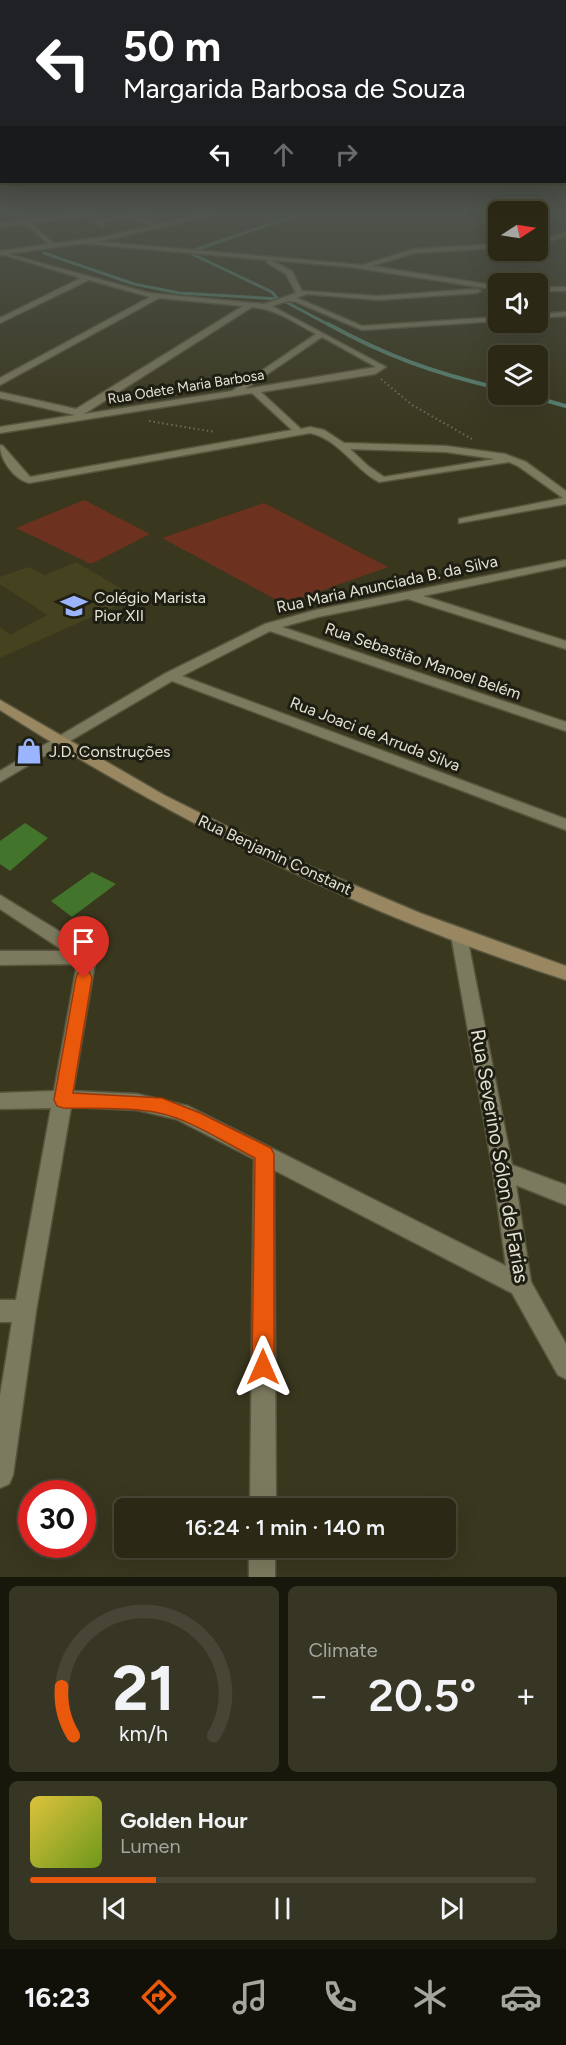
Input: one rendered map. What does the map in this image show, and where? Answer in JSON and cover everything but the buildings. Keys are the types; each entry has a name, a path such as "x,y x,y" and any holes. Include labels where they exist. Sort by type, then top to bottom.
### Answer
{"main road":[{"name":"Rua Benjamin Constant","path":"0,704 60,743 227,834 276,858 460,935 566,973"}],"street":[{"path":"0,321 74,285"},
{"path":"111,285 156,297 265,306 380,365 382,369 375,371"},
{"path":"294,285 299,292"},
{"path":"471,285 488,287"},
{"path":"548,289 566,289"},
{"path":"265,306 299,292 311,291 378,298 488,290"},
{"path":"0,382 156,297"},
{"path":"285,298 301,300 348,325 362,328 488,320"},
{"path":"76,412 252,304"},
{"path":"548,315 566,314"},
{"path":"232,394 321,334"},
{"name":"Rua Odete Maria Barbosa","path":"0,430 375,371"},
{"path":"254,390 299,432"},
{"path":"0,395 89,415"},
{"path":"0,448 23,478 29,480 299,432 318,431 340,446 373,475 387,481 512,459"},
{"path":"340,446 446,449 495,455 522,464 566,496"},
{"path":"463,520 566,501"},
{"name":"Rua Maria Anunciada B. da Silva","path":"0,777 171,676 269,627 316,614 566,563"},
{"path":"540,568 566,576"},
{"path":"409,595 566,645"},
{"name":"Rua Sebastião Manoel Belém","path":"269,627 566,727"},
{"name":"Rua Joaci de Arruda Silva","path":"171,676 566,825"},
{"path":"0,901 87,957"},
{"name":"Rua Severino Sólon de Farias","path":"460,935 503,1171 520,1285 566,1367"},
{"path":"0,958 87,957"},
{"path":"0,1475 25,1311 87,957"},
{"path":"0,1101 119,1101 162,1106 194,1118 520,1285"},
{"path":"262,1498 264,1154"},
{"path":"503,1171 566,1195"},
{"path":"0,1311 25,1311"},
{"path":"262,1558 262,1577"}],"path":[{"path":"375,371 388,387 495,455"}],"shaded area":[{"path":"84,500 150,534 91,564 16,528"},
{"path":"264,503 388,567 284,604 162,538"},
{"name":"Colégio Marista Pior XII","path":"76,562 136,597 0,658 0,627 10,635 47,615 0,584 0,577 28,567 45,575"}],"waterway":[{"path":"137,285 179,293 279,299"},
{"path":"256,285 272,292 277,298"},
{"path":"286,302 331,326"},
{"path":"328,324 411,362 488,385"},
{"path":"548,401 566,406"}],"place":[{"name":"Colégio Marista Pior XII","path":"74,606"},
{"name":"J.D. Construções","path":"29,751"}],"route":[{"path":"84,978 63,1100 119,1101 162,1106 194,1118 264,1154 263,1367"}]}
